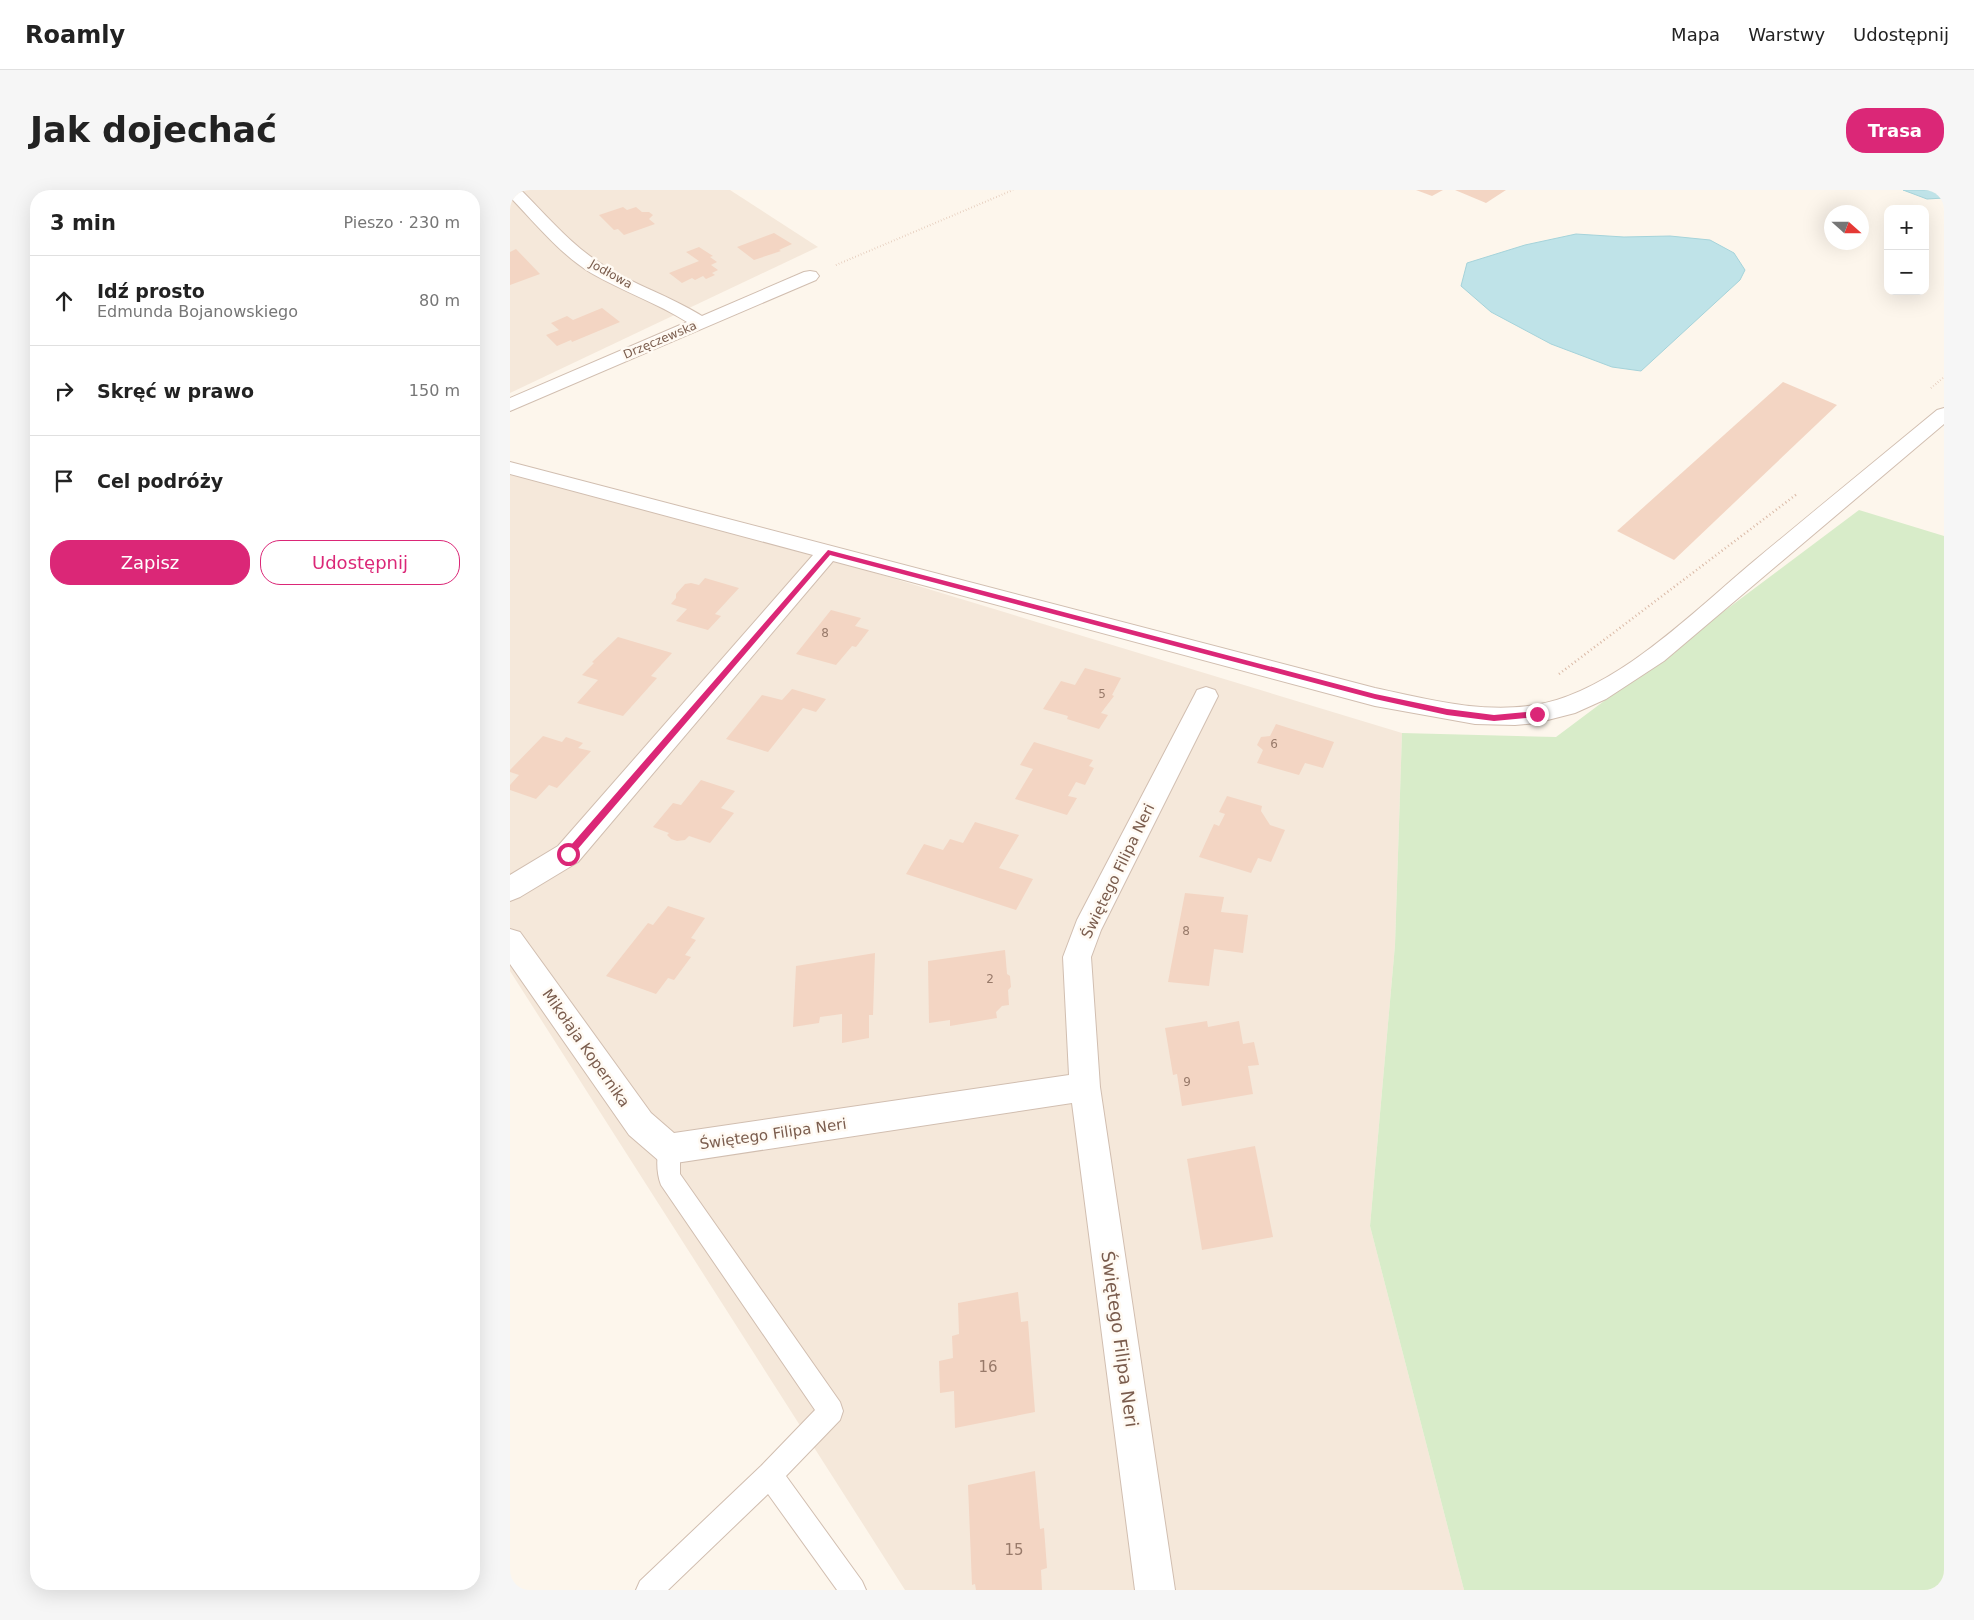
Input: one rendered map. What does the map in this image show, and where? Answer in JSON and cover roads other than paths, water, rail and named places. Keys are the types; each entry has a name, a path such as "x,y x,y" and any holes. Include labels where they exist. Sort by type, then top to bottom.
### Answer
{"street":[{"name":"Jodłowa","path":"512,190 571,249 597,269 675,307 700,323"},
{"name":"Drzęczewska","path":"510,405 810,276"},
{"path":"510,468 1375,697 1447,712 1494,718 1537,714 1586,699 1646,663 1944,414"},
{"path":"510,889 568,854 828,552"},
{"name":"Świętego Filipa Neri","path":"1155,1590 1085,1087 1078,958 1086,929 1206,696"},
{"name":"Mikołaja Kopernika","path":"510,941 640,1124 669,1150"},
{"name":"Świętego Filipa Neri","path":"669,1150 1085,1087"}],"lane":[{"path":"649,1590 770,1475 831,1411 668,1177 669,1150"},
{"path":"770,1475 853,1590"}],"water":[{"path":"1903,190 1944,190 1944,198 1927,199"},
{"path":"1576,234 1624,237 1670,236 1710,240 1734,253 1745,270 1740,280 1641,371 1612,367 1551,344 1491,312 1461,286 1467,263 1525,245"}]}
